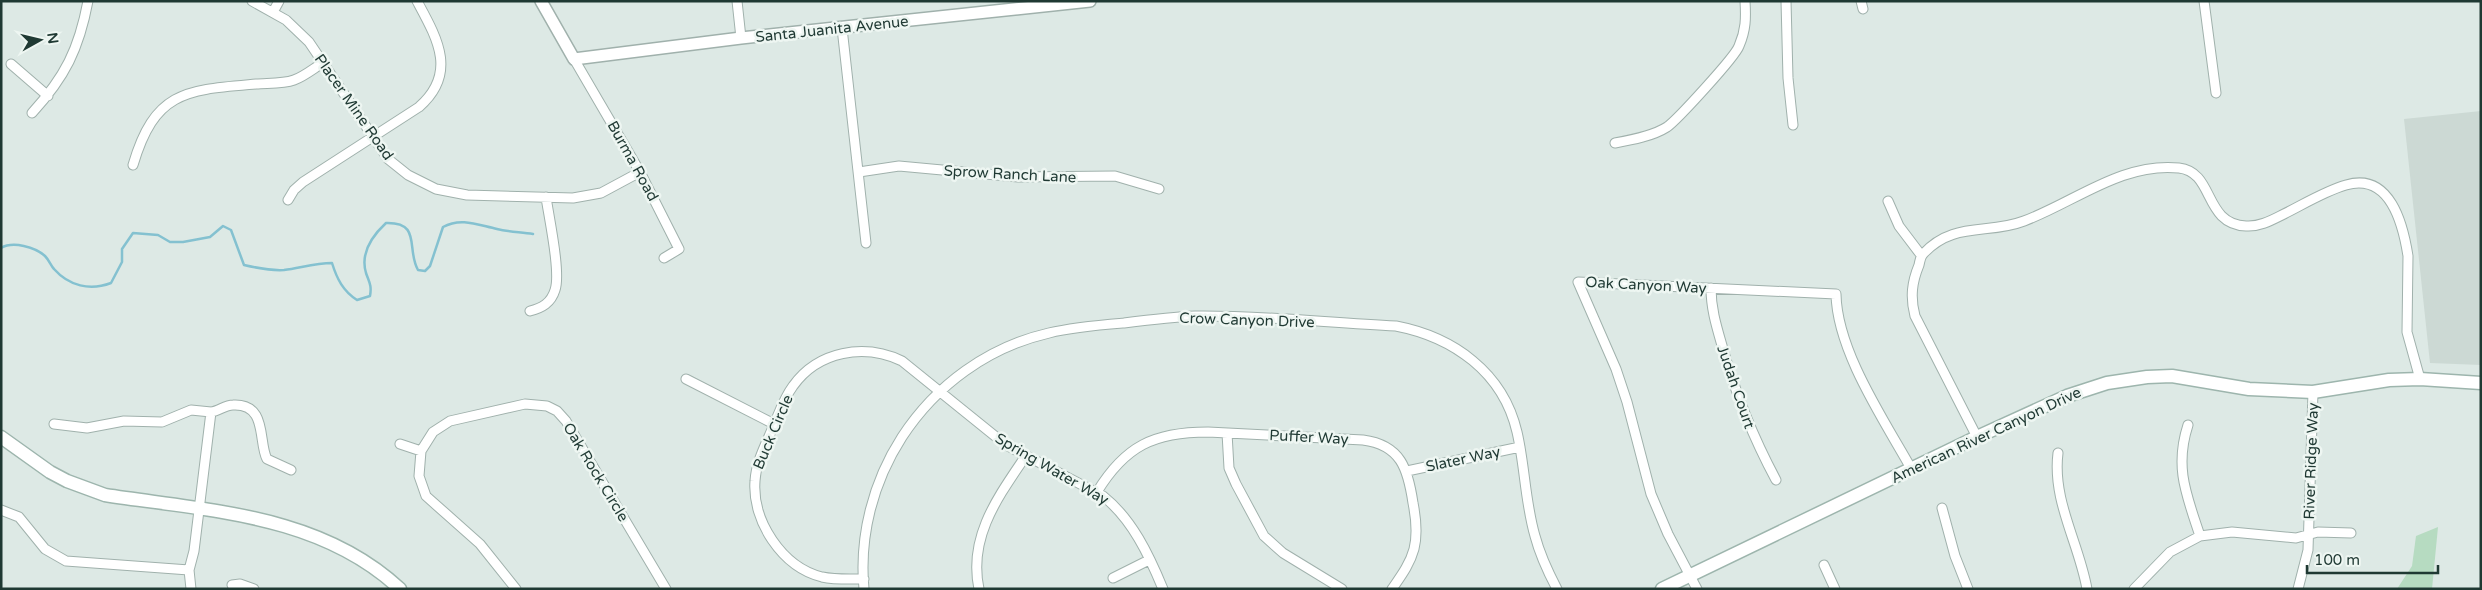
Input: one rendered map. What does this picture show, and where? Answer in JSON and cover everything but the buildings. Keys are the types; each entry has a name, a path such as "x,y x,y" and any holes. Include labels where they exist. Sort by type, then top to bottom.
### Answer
{"main road":[{"name":"American River Canyon Drive","path":"1662,589 1803,519 1912,470 1977,437 2067,396 2123,379 2178,377 2249,388 2313,392 2389,380 2420,379 2481,383"},
{"path":"1,437 40,467 86,489 105,495 198,508 268,521 315,535 359,557 400,589"}],"street":[{"path":"32,113 48,96 72,59 83,27 88,1"},
{"name":"Placer Mine Road","path":"252,1 273,12 298,31 324,62 372,138 398,167 418,182 436,189 467,196 573,198 594,194 614,187 640,172"},
{"path":"273,12 279,1"},
{"path":"288,200 294,190 303,182 419,107 432,93 437,82 441,64 441,51 435,33 417,1"},
{"path":"541,1 574,60"},
{"path":"737,1 741,38"},
{"name":"Santa Juanita Avenue","path":"574,60 741,38 1090,1"},
{"path":"1616,143 1634,139 1667,127 1705,87 1738,48 1747,23 1744,1"},
{"path":"1786,1 1788,78 1793,125"},
{"path":"2204,1 2216,93"},
{"path":"842,28 866,243"},
{"name":"Burma Road","path":"574,60 640,172 679,249 664,258"},
{"path":"133,165 140,142 152,120 163,107 177,98 192,91 209,88 287,82 300,77 324,62"},
{"path":"11,64 48,96"},
{"name":"Sprow Ranch Lane","path":"859,172 899,166 1018,177 1115,176 1159,189"},
{"path":"1977,437 1915,316 1912,302 1913,282 1921,255 1953,234 1966,230 2018,224 2116,178 2156,167 2182,168 2193,174 2203,183 2210,202 2217,213 2234,224 2246,226 2266,222 2345,185 2365,184 2383,192 2392,201 2406,243 2408,256 2408,332 2420,379"},
{"path":"530,311 538,309 548,302 556,286 546,197"},
{"path":"1888,201 1899,226 1921,255"},
{"name":"Oak Canyon Way","path":"1690,575 1668,534 1651,494 1627,402 1616,369 1578,282 1836,294 1838,323 1846,343 1873,400 1912,470"},
{"name":"Judah Court","path":"1710,288 1713,314 1734,389 1755,441 1776,480"},
{"name":"Crow Canyon Drive","path":"864,589 868,518 880,478 895,448 909,427 940,391 972,366 1001,349 1033,337 1074,328 1196,316 1396,326 1417,330 1438,338 1470,357 1480,367 1506,403 1520,447 1535,536 1541,556 1557,589"},
{"name":"Buck Circle","path":"864,579 839,580 806,570 785,555 763,523 756,498 755,481 760,456 787,395 797,381 818,364 842,354 868,351 894,358 909,366 940,391"},
{"path":"686,379 774,424"},
{"name":"Spring Water Way","path":"940,391 988,432 1025,457 1097,492 1124,515 1163,589"},
{"name":"River Ridge Way","path":"2298,589 2304,571 2309,534 2313,392"},
{"name":"Oak Rock Circle","path":"420,451 433,432 442,424 458,418 531,403 547,406 557,411 566,420 666,589"},
{"path":"54,424 87,428 124,420 162,422 191,410 211,412 233,405 250,411 260,422 263,429 263,448 267,459 292,470"},
{"path":"190,589 189,570 194,551 211,412"},
{"path":"2188,425 2181,452 2182,473 2200,536"},
{"path":"1227,433 1229,468 1264,536 1283,553 1342,589"},
{"name":"Puffer Way","path":"1097,492 1115,464 1128,453 1143,444 1183,434 1227,433 1370,441 1390,449 1400,459 1407,471 1416,522 1416,540 1408,564 1392,589"},
{"path":"400,444 420,451 419,476 426,496 480,544 514,586 504,589"},
{"name":"Slater Way","path":"1407,471 1520,447"},
{"path":"2058,453 2056,472 2060,500 2078,551 2087,589"},
{"path":"979,589 977,570 982,530 993,506 1025,457"},
{"path":"1942,508 1955,556 1968,589"},
{"path":"1,510 19,517 45,549 66,561 189,570"},
{"path":"2134,589 2170,552 2186,541 2200,536 2232,532 2296,538 2318,532 2351,533"},
{"path":"1113,578 1149,560"},
{"path":"1824,565 1835,589"},
{"path":"1690,575 1697,589"},
{"path":"232,585 240,584 254,589"}],"shaded area":[{"path":"2481,111 2481,365 2430,363 2404,119"}],"green space":[{"path":"2438,527 2432,589 2397,589 2412,566 2416,536"}],"waterway":[{"path":"1,248 18,245 36,250 45,256 54,269 66,279 80,285 95,287 111,283 122,262 122,249 133,233 158,235 170,242 183,242 210,237 223,226 231,230 244,265 279,270 332,263 341,284 357,300 370,296 370,286 365,266 366,252 376,233 386,223 405,227 411,238 418,270 425,271 430,266 443,227 450,224 463,222 533,234"}]}
